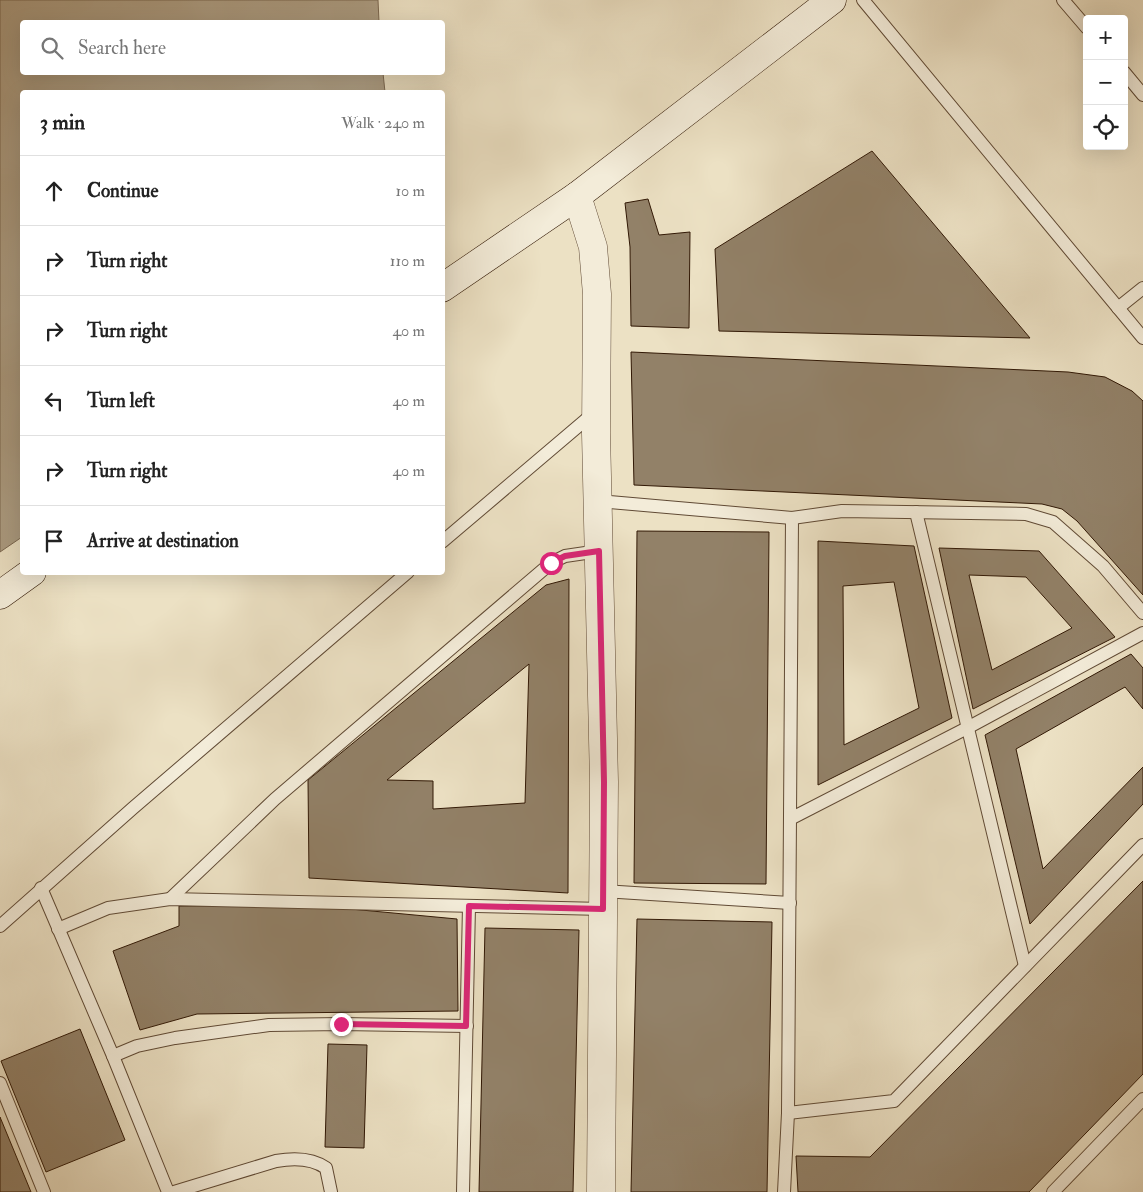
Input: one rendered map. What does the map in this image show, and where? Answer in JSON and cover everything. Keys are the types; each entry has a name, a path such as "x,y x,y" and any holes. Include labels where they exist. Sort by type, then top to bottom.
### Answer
{"street":[{"path":"445,286 577,196 832,0"},
{"path":"577,196 593,247 597,294 596,410 604,782 601,1192"},
{"path":"0,595 28,575"}],"lane":[{"path":"863,0 1143,338"},
{"path":"1063,0 1083,23"},
{"path":"1128,77 1143,95"},
{"path":"1118,308 1143,288"},
{"path":"445,539 596,410"},
{"path":"598,501 792,518 842,511 1026,514 1053,522 1103,566 1143,613"},
{"path":"916,512 1025,966"},
{"path":"784,1192 788,1113 792,518"},
{"path":"170,899 275,799 551,563 565,556 599,551"},
{"path":"0,926 41,888 405,575"},
{"path":"790,819 969,728 1143,632"},
{"path":"788,1113 894,1100 1143,845"},
{"path":"41,888 113,1056 168,1192"},
{"path":"58,929 108,908 170,899 469,906 603,900 790,904"},
{"path":"463,1192 469,906"},
{"path":"113,1056 137,1046 174,1038 269,1025 466,1026"},
{"path":"0,1083 44,1192"},
{"path":"1053,1192 1143,1098"},
{"path":"174,1192 276,1161 291,1159 318,1162 326,1168 331,1192"}],"shaded area":[{"path":"0,0 378,0 379,20 20,20 20,75 383,75 385,90 20,90 20,538 0,552"}],"building":[{"path":"872,151 1030,338 719,331 715,249"},
{"path":"648,199 659,235 690,232 689,328 631,326 630,247 625,203"},
{"path":"631,352 1068,372 1105,377 1132,391 1143,401 1143,595 1077,521 1062,509 1042,504 634,485"},
{"path":"637,531 769,532 766,884 634,883"},
{"path":"818,541 914,546 952,718 818,785","holes":["894,582 919,708 844,745 843,586"]},
{"path":"939,548 1039,551 1115,637 973,709","holes":["969,575 1026,577 1072,628 992,670"]},
{"path":"569,579 568,893 309,878 308,780 546,585","holes":["529,664 525,803 433,809 433,781 387,780"]},
{"path":"1131,654 1143,668 1143,709 1125,687 1016,749 1043,869 1143,767 1143,804 1030,924 985,735"},
{"path":"1143,881 1143,1074 1029,1192 798,1192 796,1156 870,1157"},
{"path":"308,905 457,919 458,1011 197,1014 140,1030 113,951 179,926 179,906"},
{"path":"637,919 772,922 767,1192 631,1192"},
{"path":"485,928 579,930 573,1192 479,1192"},
{"path":"80,1029 125,1140 46,1172 1,1061"},
{"path":"328,1044 367,1045 364,1148 325,1147"},
{"path":"0,1117 31,1192 0,1192"}],"route":[{"path":"341,1024 466,1026 469,906 603,909 604,782 599,551 565,556 551,563"}]}
